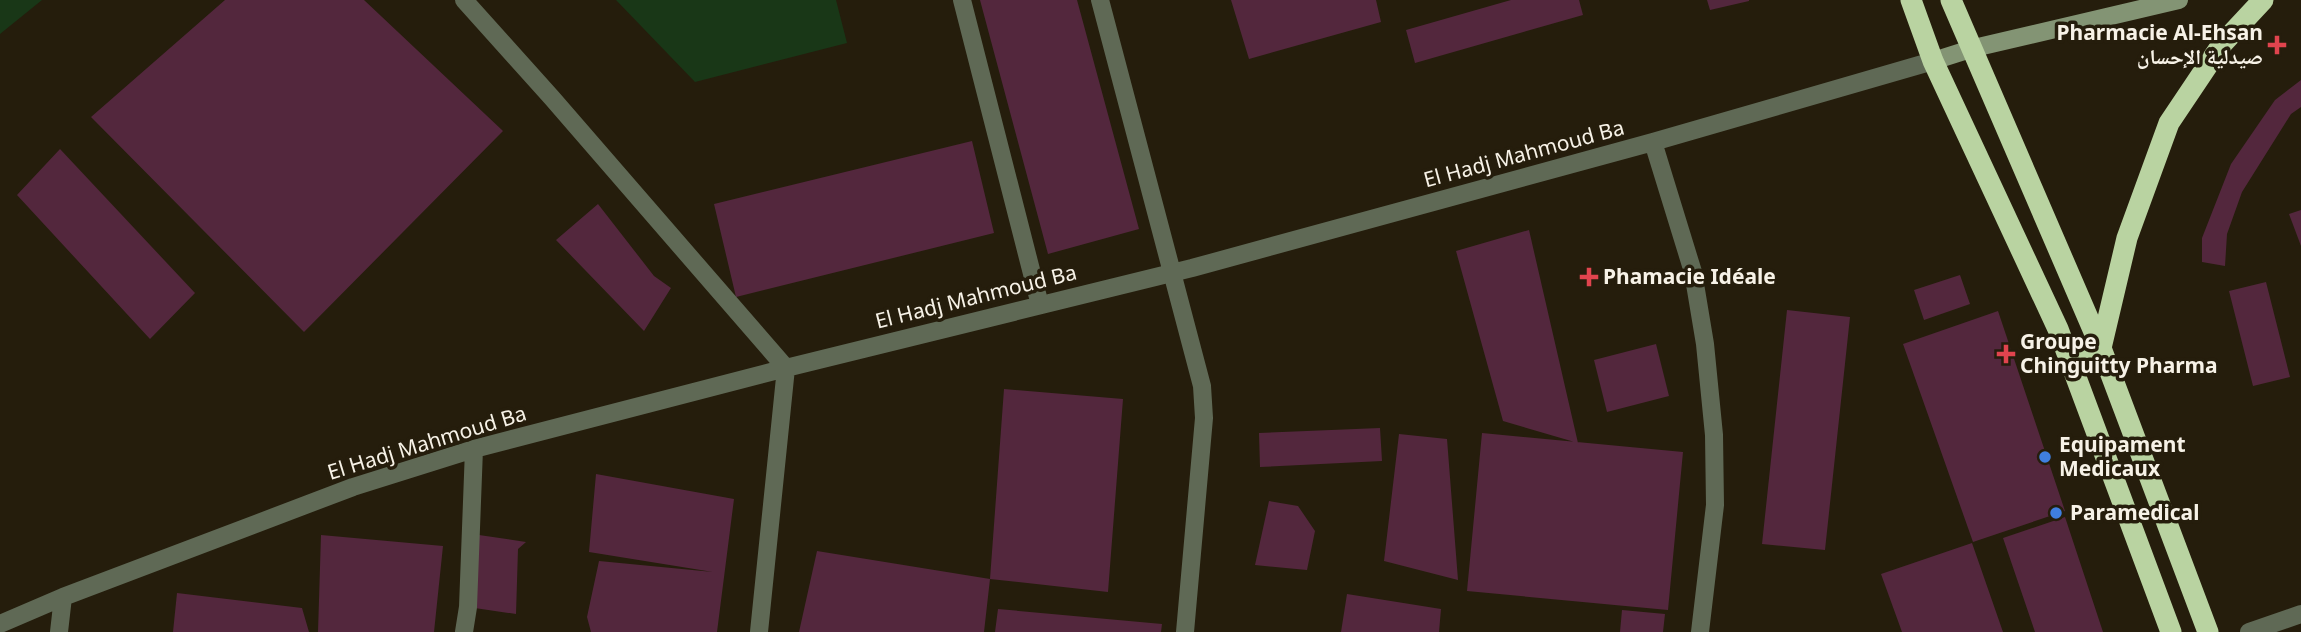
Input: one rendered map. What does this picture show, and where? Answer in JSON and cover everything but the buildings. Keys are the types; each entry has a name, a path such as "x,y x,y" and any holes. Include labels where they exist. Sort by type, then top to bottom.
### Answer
{"highway":[{"path":"1911,0 1933,61 2058,329 2171,632"},
{"path":"1951,0 1974,48 2101,348 2208,632"},
{"path":"2101,348 2127,238 2169,123 2222,44 2263,0"},
{"path":"2070,361 2101,348"}],"street":[{"path":"464,0 786,368 758,632"},
{"path":"961,0 1040,305"},
{"path":"1100,0 1202,386 1204,418 1185,632"},
{"name":"El Hadj Mahmoud Ba","path":"0,624 63,597 353,487 474,449 786,368 1171,273 1653,142 1974,48 2179,0"},
{"path":"1653,142 1693,272 1705,344 1713,422 1714,505 1700,632"},
{"path":"464,632 468,607 474,449"},
{"path":"59,632 63,597"},
{"path":"2249,632 2301,614"}],"green space":[{"path":"0,0 42,0 0,34"},
{"path":"616,0 836,0 847,43 695,82"}],"place":[{"name":"Pharmacie Al-Ehsan صيدلية الإحسان","path":"2277,45"},
{"name":"Phamacie Idéale","path":"1589,277"},
{"name":"Groupe Chinguitty Pharma","path":"2006,354"},
{"name":"Equipament Medicaux","path":"2045,457"},
{"name":"Paramedical","path":"2056,513"}]}
